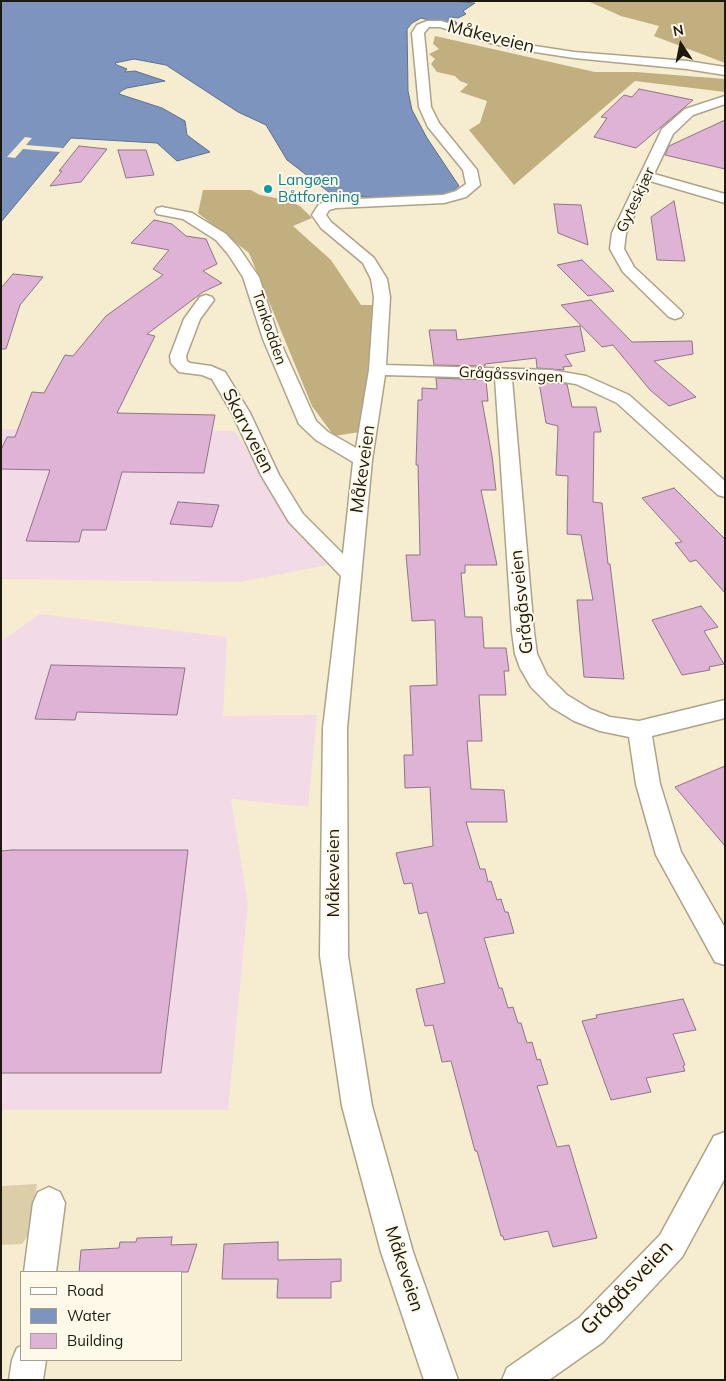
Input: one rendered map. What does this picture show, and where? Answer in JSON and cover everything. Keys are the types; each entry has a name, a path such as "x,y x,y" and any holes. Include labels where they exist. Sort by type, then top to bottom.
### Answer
{"street":[{"name":"Måkeveien","path":"441,1380 397,1252 357,1106 334,956 335,728 363,460 377,370 382,297 378,279 369,261 326,225 319,215 324,207 336,204 444,199 461,194 473,185 470,170 434,124 425,107 418,34 421,27 427,24 441,24 522,47 574,55 687,65 725,71"},
{"name":"Gyteskjær","path":"675,314 628,270 617,249 619,233 667,132 689,112 721,103"},
{"path":"647,176 725,199"},
{"name":"Tankodden","path":"162,211 187,216 222,237 234,251 251,277 271,339 308,424 322,436 363,460"},
{"name":"Skarvveien","path":"206,300 192,319 178,356 178,363 185,368 205,370 219,376 241,413 270,475 296,518 350,573"},
{"name":"Grågåssvingen","path":"377,370 551,375 580,380 623,399 725,491"},
{"name":"Grågåsveien","path":"503,374 523,632 531,668 549,693 570,709 608,725 639,730"},
{"path":"725,709 639,730 650,792 658,825 669,855 725,954"},
{"name":"Grågåsveien","path":"519,1380 591,1330 671,1246 725,1147"},
{"path":"40,1271 48,1204"},
{"path":"26,1380 28,1361"}],"shaded area":[{"path":"725,1 725,63 654,36 659,26 621,16 590,2"},
{"path":"435,36 595,72 636,72 725,79 725,92 635,81 514,185 469,130 480,123 487,101 460,92 468,84 460,81 455,76 437,72 431,64 435,59 429,54 439,49 433,44"},
{"path":"203,190 251,190 260,195 286,200 300,206 312,218 293,226 331,260 361,305 378,305 360,432 334,436 312,406 249,253 198,213"},
{"path":"2,429 235,431 289,519 327,565 240,582 1,579"},
{"path":"40,614 227,637 223,716 317,715 308,807 231,799 248,904 228,1110 1,1110 1,641"},
{"path":"37,1184 29,1234 22,1244 1,1245 1,1186"}],"water":[{"path":"1,1 451,1 475,3 463,11 466,14 458,18 450,17 457,23 453,26 421,18 412,23 407,29 408,91 412,110 427,138 459,186 446,196 387,199 330,193 287,160 266,125 238,112 166,65 134,59 115,63 127,69 125,72 135,71 165,81 127,88 119,94 162,108 185,121 187,135 210,152 177,161 157,143 71,138 1,222"}],"pier":[{"path":"25,137 32,138 26,145 63,148 60,152 23,149 15,158 7,157"}],"building":[{"path":"639,89 693,100 636,148 594,137 607,118 601,117 624,95 632,97"},
{"path":"725,120 725,169 665,155 669,146"},
{"path":"79,146 107,149 81,182 50,186 62,171 59,171"},
{"path":"118,150 146,150 154,175 126,178"},
{"path":"674,201 685,261 657,260 651,217"},
{"path":"554,204 581,205 588,245 558,233"},
{"path":"154,220 172,224 186,236 206,239 217,264 203,271 222,283 203,292 147,334 155,336 117,413 215,415 204,473 122,472 106,530 82,530 79,542 26,541 50,470 1,469 1,450 7,437 15,437 32,392 44,393 65,355 73,356 106,316 163,275 153,269 169,250 131,243"},
{"path":"582,260 614,291 588,296 557,265"},
{"path":"13,274 43,277 20,305 6,349 1,349 1,288"},
{"path":"591,300 632,342 692,341 693,354 654,361 696,397 669,406 650,390 613,345 602,347 561,305"},
{"path":"580,326 585,351 565,355 572,366 563,367 564,370 537,368 536,358 485,364 485,366 434,365 429,330 456,330 457,340"},
{"path":"436,378 486,380 488,401 482,401 496,490 481,490 497,565 465,565 465,573 461,573 465,617 482,617 484,648 506,648 509,671 504,671 506,695 479,695 482,741 467,741 471,789 504,790 507,822 466,822 480,869 485,869 488,882 491,881 497,900 501,899 505,912 508,912 514,933 484,938 499,988 502,988 508,1008 513,1007 518,1023 521,1023 527,1043 532,1042 537,1060 540,1059 548,1084 537,1086 557,1147 569,1145 597,1238 553,1247 548,1231 504,1240 503,1236 501,1236 477,1151 475,1151 451,1061 442,1062 433,1025 425,1026 416,989 445,983 427,912 419,914 412,883 404,884 396,853 433,846 430,787 405,788 404,755 413,755 410,686 437,685 435,620 412,621 406,555 420,555 418,465 416,465 418,400 422,400 422,388 437,389"},
{"path":"539,382 567,384 572,407 596,407 601,432 594,432 593,502 602,503 608,564 610,564 624,679 584,677 577,600 593,600 581,535 567,534 568,476 556,475 558,426 546,423"},
{"path":"674,488 725,539 725,593 696,560 690,562 675,543 682,542 642,498"},
{"path":"178,502 219,505 212,527 170,524"},
{"path":"701,606 718,627 704,631 724,664 709,667 710,670 682,675 652,620"},
{"path":"51,665 185,668 177,715 77,712 75,720 35,719"},
{"path":"725,766 725,846 675,787"},
{"path":"188,850 161,1073 1,1073 1,851"},
{"path":"683,999 696,1030 673,1034 685,1065 683,1066 685,1071 646,1078 651,1092 611,1100 582,1021 597,1018 596,1015"},
{"path":"172,1237 171,1245 197,1244 188,1272 79,1271 81,1250 119,1248 120,1242 136,1242 137,1238"},
{"path":"278,1242 278,1260 341,1259 341,1281 331,1282 331,1298 277,1298 278,1279 222,1279 224,1244"}],"place":[{"name":"Langøen Båtforening","path":"268,189"}]}
